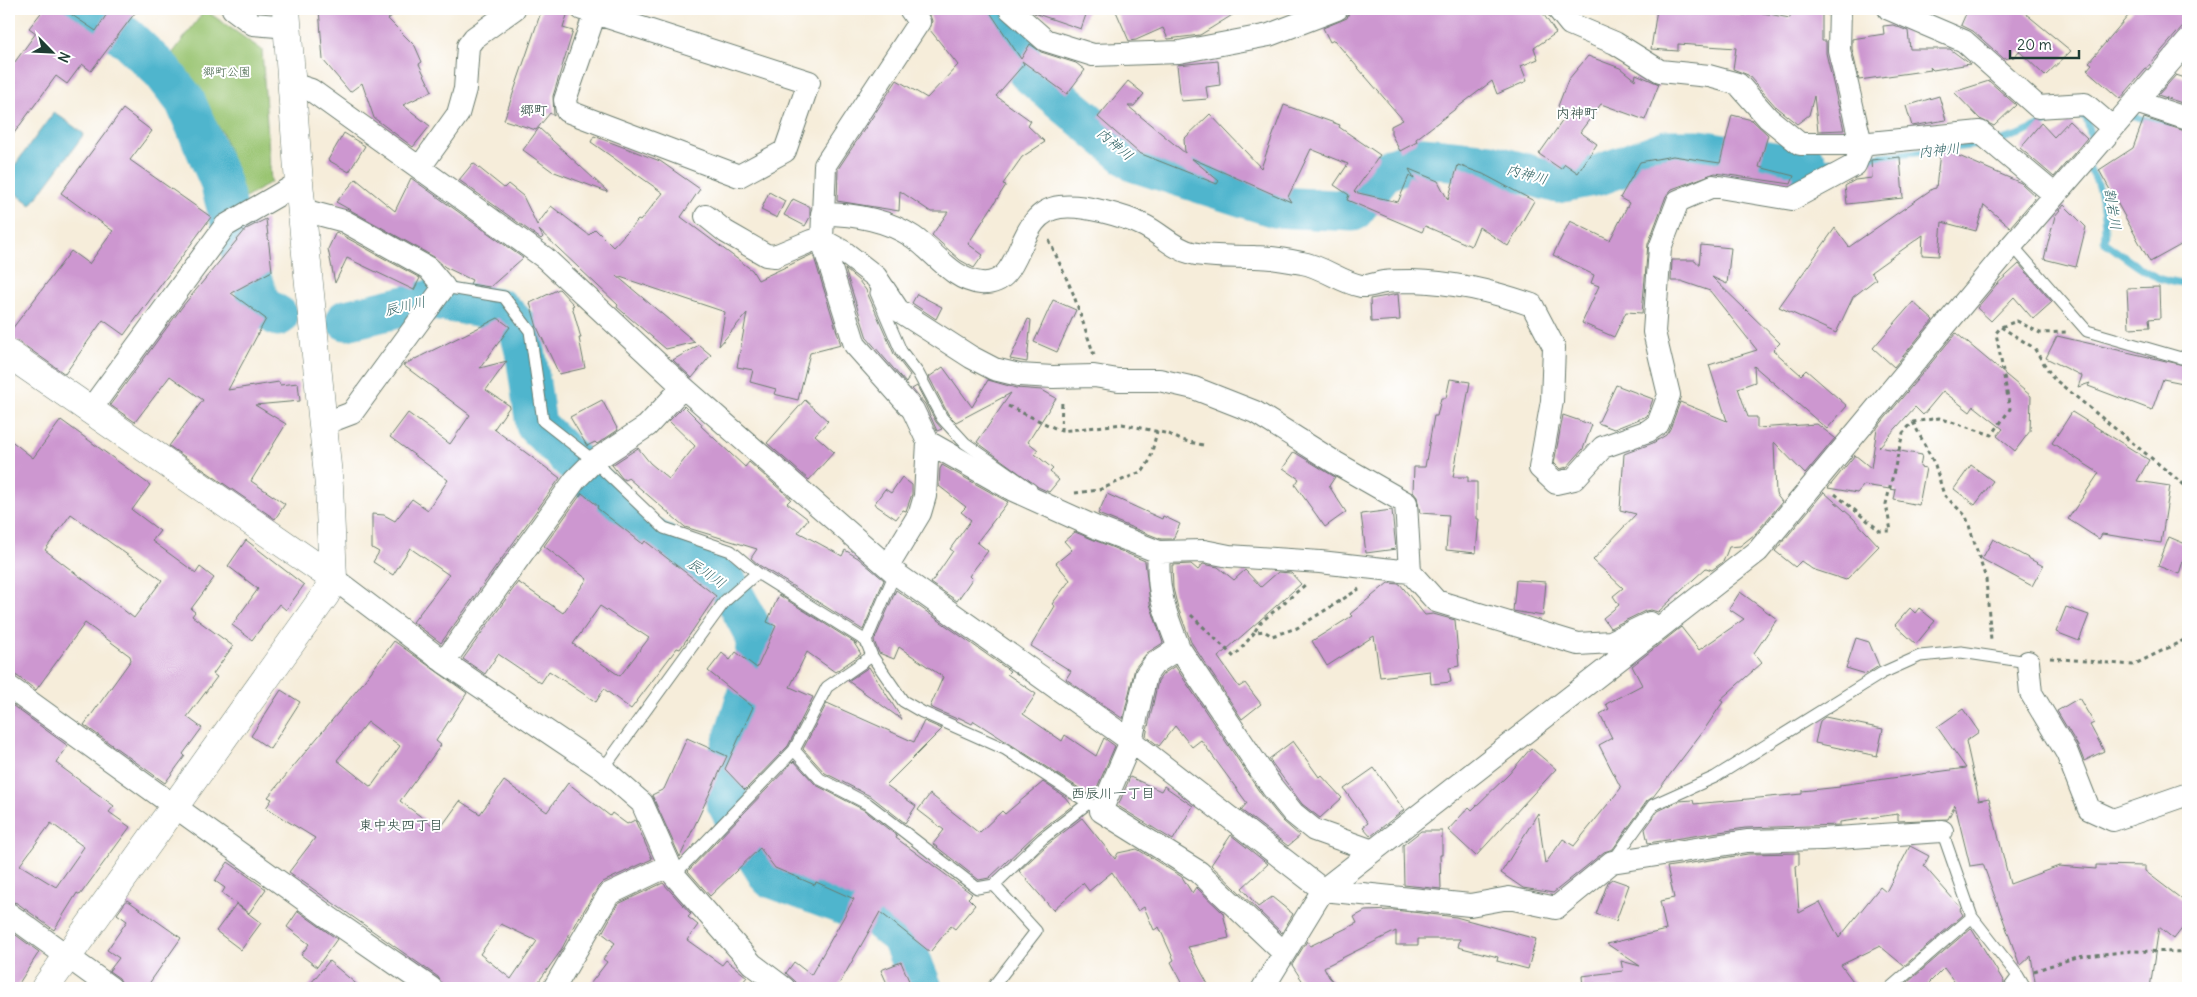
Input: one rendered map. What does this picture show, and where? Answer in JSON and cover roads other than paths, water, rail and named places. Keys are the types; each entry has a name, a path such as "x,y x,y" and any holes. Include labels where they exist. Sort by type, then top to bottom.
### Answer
{"street":[{"path":"45,988 174,804 326,594 333,578 329,486 299,183 287,18 253,24 233,9"},
{"path":"420,167 458,114 465,89 468,46 474,38 514,9"},
{"path":"891,569 920,513 925,496 928,442 913,410 856,345 822,240 822,214 825,165 919,22 910,9"},
{"path":"1010,9 1045,40 1093,55 1179,52 1233,42 1269,35 1337,9"},
{"path":"1558,9 1570,24 1615,43 1660,71 1709,76 1738,84 1768,118 1800,144 1859,152 1980,132 2055,195"},
{"path":"1840,9 1839,50 1859,152"},
{"path":"1890,9 1964,41 2038,108 2085,104 2121,116 2188,119"},
{"path":"589,11 809,82 785,151 739,176 567,111 565,100 589,11"},
{"path":"1269,984 1284,953 1323,890 1758,551 2012,245 2096,148 2121,116 2188,41"},
{"path":"292,84 311,90 546,258 683,387 891,569 1131,741 1323,890 1346,890 1470,904 1509,898 1556,908 1612,862 1747,841 1822,839 1942,831"},
{"path":"822,214 848,214 873,219 893,227 913,237 941,264 978,283 988,283 1001,278 1009,270 1033,221 1050,209 1063,207 1092,210 1145,226 1182,251 1197,255 1282,259 1305,263 1362,286 1384,282 1414,281 1495,292 1532,305 1554,347 1552,401 1540,468 1556,483 1574,479 1603,448 1648,431 1658,424 1669,395 1654,332 1660,248 1678,201 1713,186 1792,199 1859,152"},
{"path":"90,410 233,221 299,183"},
{"path":"303,210 344,221 428,268 435,299 352,413 323,424"},
{"path":"706,216 726,232 766,255 775,256 811,241 822,240 844,252 869,270 885,289 898,310 971,357 994,369 1019,375 1094,376 1118,380 1158,380 1194,388 1255,412 1336,463 1406,503 1410,572 1436,601 1578,644 1611,642 1692,603"},
{"path":"9,354 333,578 444,662 603,769 642,803 671,871 752,964 784,988"},
{"path":"444,662 586,469 647,426 683,387"},
{"path":"928,442 1013,490 1097,528 1159,552 1204,551 1229,556 1324,562 1410,572"},
{"path":"1159,552 1157,573 1160,596 1179,648 1272,787 1293,814 1314,830 1373,852"},
{"path":"1179,648 1154,664 1146,676 1131,741 1094,808 1199,872 1284,953"},
{"path":"2028,662 2031,693 2068,753 2089,809 2113,820 2188,794"},
{"path":"9,687 174,804 331,919 431,988"},
{"path":"554,988 609,894 671,871"},
{"path":"9,914 111,988"}],"lane":[{"path":"2012,245 2087,331 2181,358 2188,354"},
{"path":"869,270 872,284 901,351 918,373 942,418 965,444 1030,488 1044,503"},
{"path":"435,299 504,297 530,330 543,421 586,469 664,528 731,551 757,573 866,641 872,656 903,701 922,712 1005,749 1094,808 1042,839 994,886 977,888 868,804 820,779 794,750"},
{"path":"866,641 891,569"},
{"path":"603,769 725,601 757,573"},
{"path":"1612,862 1653,805 1715,777 1882,673 1920,656 1961,652 2028,662"},
{"path":"671,871 724,824 794,750 827,687 872,656"},
{"path":"1942,831 1972,917 2018,976 2025,988"},
{"path":"992,988 1036,931 994,886"},
{"path":"1890,988 1972,917"},
{"path":"2009,988 2018,976"}],"water":[{"path":"54,112 84,134 31,205 9,188 9,173"}],"waterway":[{"name":"辰川川","path":"81,9 126,37 162,71 185,101 219,179 232,225 261,306 278,316"},
{"name":"内神川","path":"998,9 1028,72 1135,162 1275,207 1353,211 1384,171 1422,157 1490,164 1558,183 1599,175 1667,150 1699,150 1780,163 1807,164"},
{"name":"内神川","path":"1998,141 2021,134 2066,114 2086,117 2091,114"},
{"name":"割岩川","path":"2130,115 2168,126"},
{"name":"割岩川","path":"2086,117 2092,142"},
{"name":"内神川","path":"1862,158 1988,144"},
{"name":"内神川","path":"1807,164 1849,159"},
{"name":"割岩川","path":"2089,163 2088,168 2093,174 2100,192 2105,224 2104,242 2133,264 2154,276 2176,283 2188,284"},
{"name":"辰川川","path":"346,320 431,300 500,309 519,328 526,355 536,425 582,470 634,527 728,584 757,639 752,679 730,752 726,801 748,842 770,877 876,917 901,936 922,988"}],"district":[{"name":"郷町","path":"534,110"},
{"name":"内神町","path":"1577,113"},
{"name":"西辰川一丁目","path":"1113,793"},
{"name":"東中央四丁目","path":"401,825"}],"park label":[{"name":"郷町公園","path":"227,71"}]}
